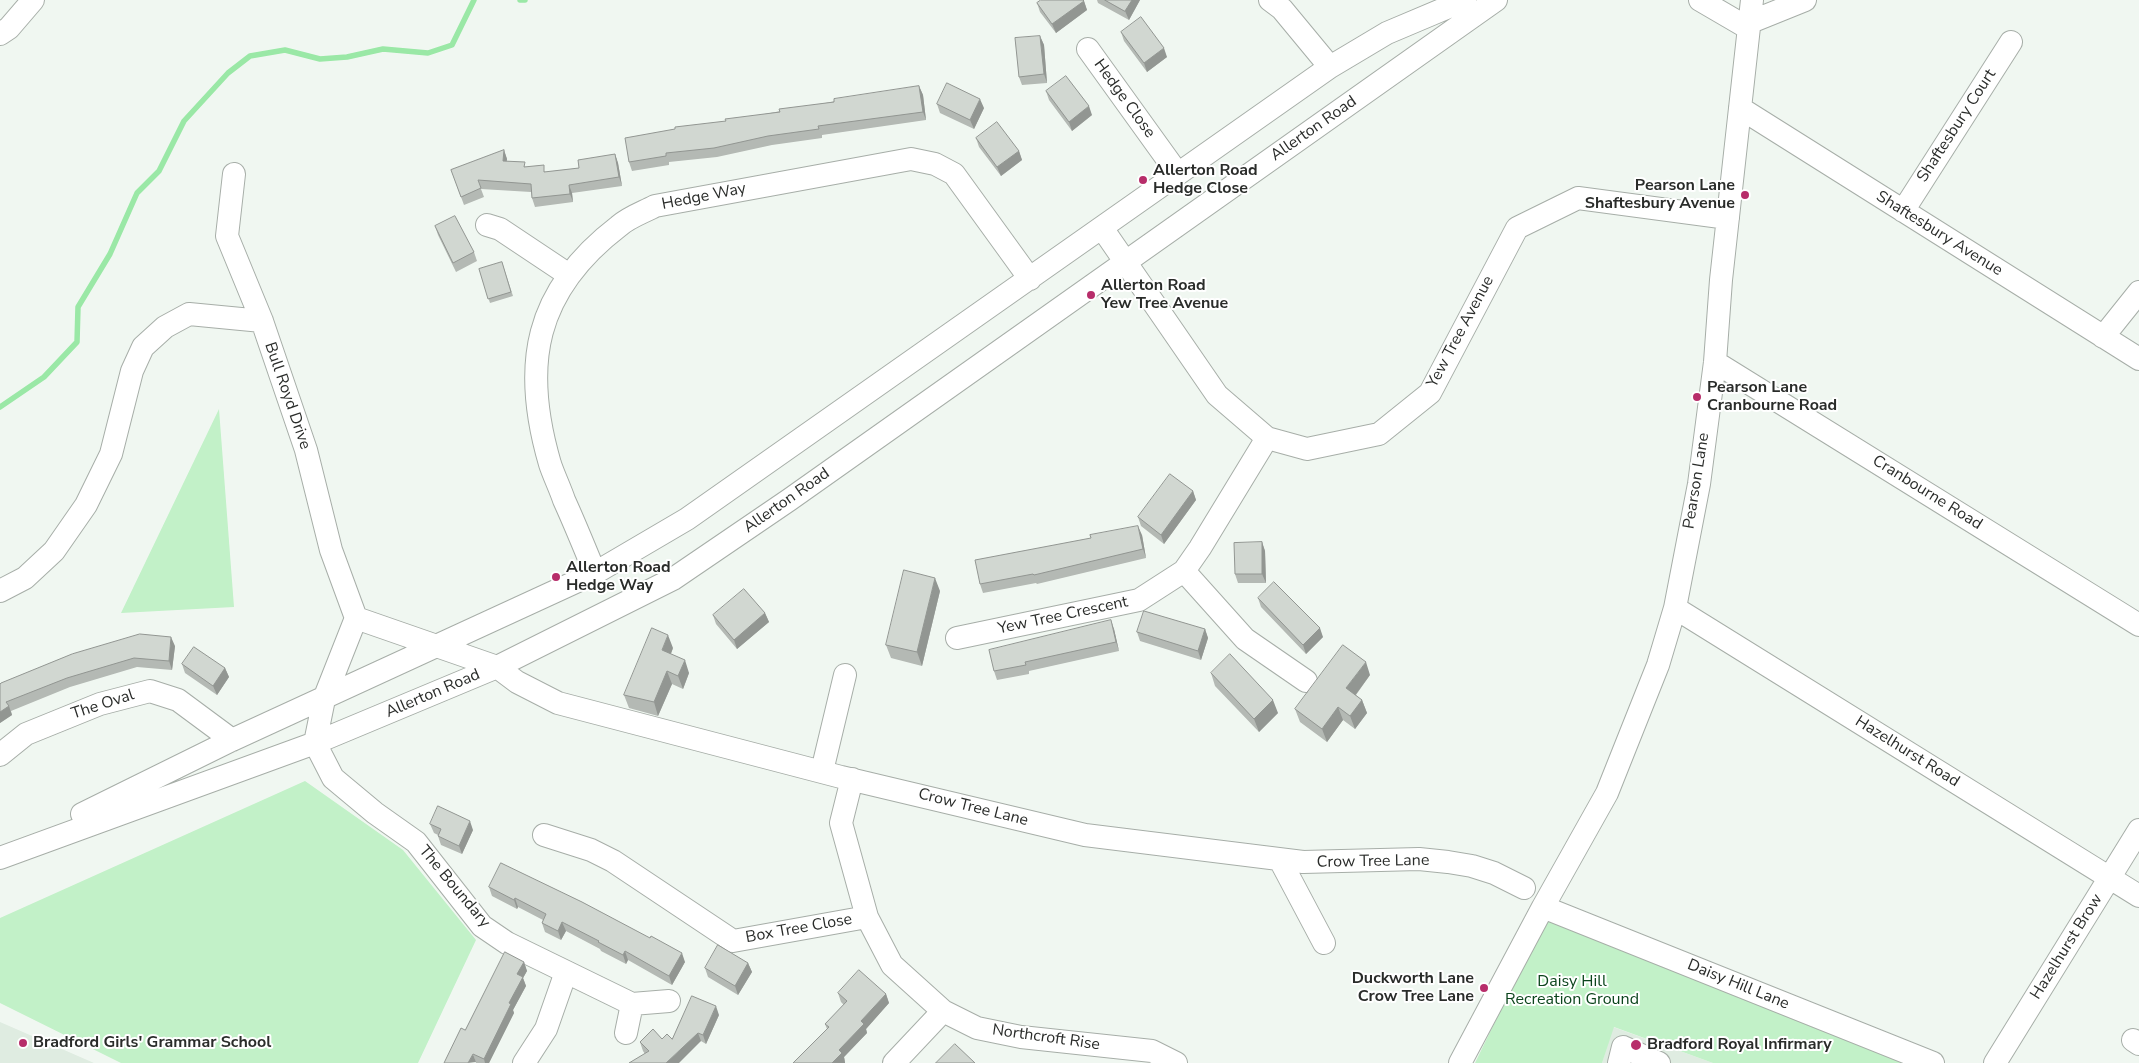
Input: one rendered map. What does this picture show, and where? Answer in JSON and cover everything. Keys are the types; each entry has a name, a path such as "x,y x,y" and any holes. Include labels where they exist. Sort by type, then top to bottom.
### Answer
{"street":[{"path":"0,34 9,28 33,0"},
{"path":"1270,0 1282,8 1330,67"},
{"name":"Allerton Road","path":"0,857 232,740 595,573 688,519 1330,67 1388,33 1465,0"},
{"name":"Allerton Road","path":"0,857 315,742 497,667 673,579 789,500 1496,0"},
{"path":"1700,0 1748,25 1805,0"},
{"name":"Pearson Lane","path":"1460,1063 1543,907 1608,793 1658,665 1675,608 1699,484 1715,362 1728,218 1752,0"},
{"name":"Shaftesbury Court","path":"1902,211 2011,42"},
{"name":"Hedge Close","path":"1088,49 1178,174"},
{"name":"Shaftesbury Avenue","path":"1740,108 2139,359"},
{"name":"Hedge Way","path":"595,573 550,466 536,406 535,372 539,337 553,303 569,275 586,254 620,224 655,206 911,159 935,164 954,174 1030,279"},
{"name":"Bull Royd Drive","path":"234,174 226,236 262,321 306,450 331,550 356,618"},
{"name":"Yew Tree Avenue","path":"1102,228 1217,395 1267,438 1308,449 1379,434 1430,393 1517,228 1578,198 1728,218"},
{"path":"487,225 500,228 569,275"},
{"path":"2103,337 2139,292"},
{"path":"0,591 25,578 54,551 86,505 111,454 132,371 143,347 164,327 189,314 262,321"},
{"name":"Cranbourne Road","path":"1715,362 2139,625"},
{"name":"Yew Tree Crescent","path":"957,638 1138,600 1184,571 1267,438"},
{"path":"1184,571 1245,639 1306,682"},
{"name":"Hazelhurst Road","path":"1675,608 2139,896"},
{"path":"315,742 324,699 356,618 439,646"},
{"name":"Crow Tree Lane","path":"439,646 497,667 517,682 558,703 852,779 1085,836 1303,862 1419,859 1448,862 1472,866 1494,873 1524,888"},
{"path":"822,771 845,675"},
{"name":"The Oval","path":"0,755 26,734 100,704 150,691 178,700 232,740"},
{"name":"The Boundary","path":"315,742 333,778 375,813 416,842 482,926 508,943 632,1004"},
{"name":"Northcroft Rise","path":"852,779 841,823 856,884 867,917 892,965 943,1011 977,1028 1020,1037 1152,1051 1176,1063"},
{"name":"Hazelhurst Brow","path":"1994,1063 2139,830"},
{"name":"Box Tree Close","path":"544,835 591,850 613,861 733,941 867,917"},
{"path":"1280,860 1324,943"},
{"name":"Daisy Hill Lane","path":"1543,907 1933,1063"},
{"path":"524,1063 546,1029 566,972"},
{"path":"626,1033 632,1004 669,1001"},
{"path":"894,1063 943,1011"},
{"path":"1876,1040 1890,1063"},
{"path":"1619,1063 1623,1047 1659,1063"}],"shaded area":[{"name":"Bradford Girls' Grammar School","path":"0,1022 94,1063 0,1063"},
{"name":"Bradford Royal Infirmary","path":"1613,1027 1713,1063 1602,1063"}],"green space":[{"path":"219,409 234,607 121,613"},
{"path":"305,781 403,850 476,940 418,1063 121,1063 0,1003 0,918"},
{"name":"Daisy Hill Recreation Ground","path":"1546,917 1906,1063 1713,1063 1614,1027 1602,1063 1475,1063"}],"building":[{"path":"1041,0 1084,1 1052,24 1037,3"},
{"path":"1105,0 1132,0 1125,11"},
{"path":"1141,17 1164,48 1144,63 1121,32"},
{"path":"1040,36 1044,74 1019,77 1015,38"},
{"path":"1066,76 1089,106 1069,122 1046,91"},
{"path":"947,83 980,99 970,120 937,104"},
{"path":"919,86 923,112 818,126 819,129 768,136 714,148 666,153 666,156 629,162 625,138 675,129 675,127 780,112 779,109 834,102 834,99"},
{"path":"997,122 1019,151 997,167 976,138"},
{"path":"504,150 503,161 525,162 524,167 544,165 544,172 579,168 578,160 615,154 619,177 569,185 570,194 532,198 531,184 478,180 481,188 461,197 451,170"},
{"path":"455,216 474,252 453,263 435,226"},
{"path":"502,262 511,292 488,299 479,269"},
{"path":"1170,474 1193,491 1161,535 1138,517"},
{"path":"1138,526 1143,549 1034,575 980,584 975,560 1091,538 1090,535"},
{"path":"1262,542 1262,574 1235,574 1234,543"},
{"path":"904,570 935,578 917,652 886,645"},
{"path":"1274,582 1320,628 1303,645 1258,598"},
{"path":"744,589 765,613 734,640 713,615"},
{"path":"1144,611 1205,629 1198,651 1137,632"},
{"path":"1111,620 1116,642 1025,662 1026,665 994,671 989,650"},
{"path":"652,628 668,635 662,650 685,660 678,676 667,671 654,702 624,695"},
{"path":"140,634 171,637 169,661 134,658 67,678 6,702 9,706 0,712 1,683 72,654"},
{"path":"1343,645 1366,662 1346,688 1362,700 1350,716 1338,707 1322,729 1295,709"},
{"path":"194,647 225,668 213,686 182,664"},
{"path":"1230,654 1273,700 1254,719 1211,673"},
{"path":"438,806 470,821 459,846 438,836 441,829 430,824"},
{"path":"501,863 682,953 669,976 625,951 623,955 562,922 558,931 542,923 546,914 489,887"},
{"path":"718,945 748,963 735,986 705,968"},
{"path":"505,952 524,962 517,974 523,977 484,1059 473,1054 468,1063 444,1063 461,1028 465,1030"},
{"path":"859,970 886,994 861,1021 864,1024 839,1050 842,1053 832,1063 793,1063 829,1027 825,1024 847,1001 838,993"},
{"path":"692,996 716,1006 703,1035 698,1033 666,1063 629,1063 649,1051 640,1042 653,1029 662,1039 667,1034 672,1039"},
{"path":"955,1044 975,1063 936,1063"}],"waterway":[{"path":"0,407 44,377 77,342 78,307 110,254 137,193 159,171 184,121 228,73 250,56 285,50 320,59 347,57 383,49 428,53 452,45 474,0"},
{"path":"520,0 525,0"}],"place":[{"name":"Allerton Road Hedge Close","path":"1143,180"},
{"name":"Pearson Lane Shaftesbury Avenue","path":"1745,195"},
{"name":"Allerton Road Yew Tree Avenue","path":"1091,295"},
{"name":"Pearson Lane Cranbourne Road","path":"1697,397"},
{"name":"Allerton Road Hedge Way","path":"556,577"},
{"name":"Duckworth Lane Crow Tree Lane","path":"1484,988"},
{"name":"Bradford Girls' Grammar School","path":"23,1043"},
{"name":"Bradford Royal Infirmary","path":"1636,1045"}]}
